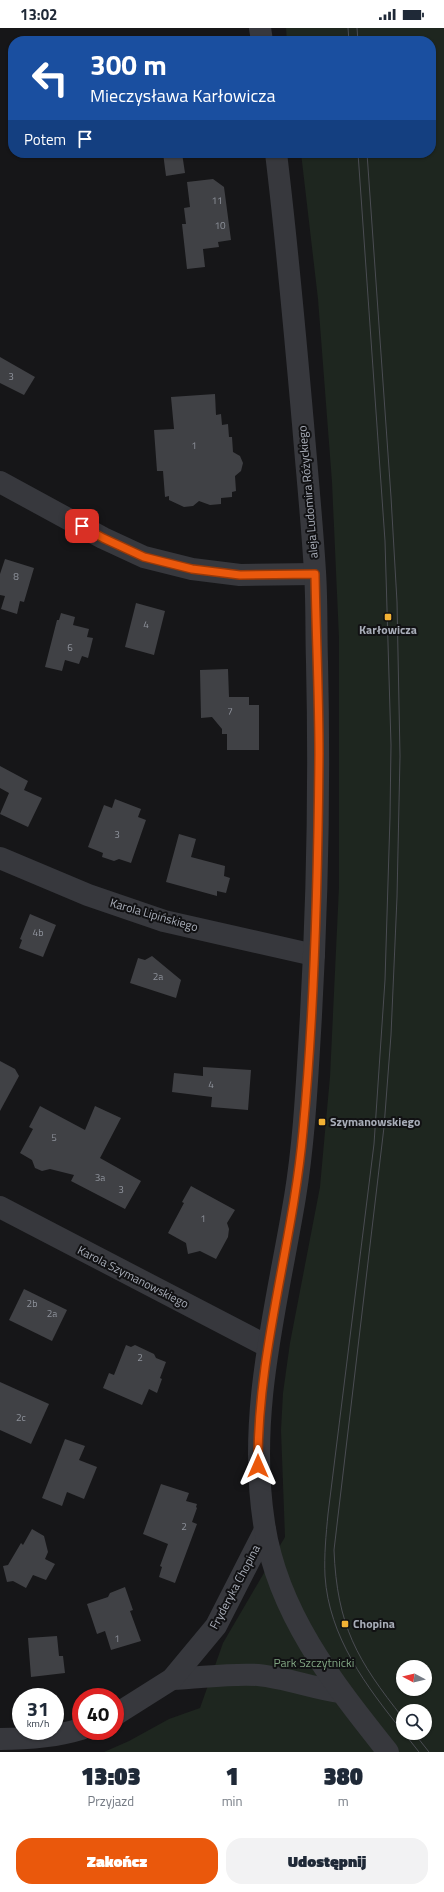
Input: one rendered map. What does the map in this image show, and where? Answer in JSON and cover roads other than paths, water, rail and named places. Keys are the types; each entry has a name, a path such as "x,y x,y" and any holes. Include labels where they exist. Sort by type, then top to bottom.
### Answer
{"street":[{"name":"aleja Ludomira Różyckiego","path":"277,158 288,247 315,574 319,752 314,955 309,1046 296,1194 267,1346 258,1433 260,1498 265,1530 274,1567 293,1614 306,1641 340,1692 388,1752"},
{"path":"0,482 103,538 144,557 192,569 240,575 315,574"},
{"name":"Karola Lipińskiego","path":"0,858 88,895 164,921 314,955"},
{"name":"Karola Szymanowskiego","path":"0,1207 267,1346"},
{"name":"Fryderyka Chopina","path":"124,1709 172,1680 216,1626 265,1530"},
{"name":"Fryderyka Chopina","path":"172,1680 228,1675 257,1675 291,1680 322,1689 340,1692"},
{"path":"0,1739 22,1739 56,1735 72,1731"}],"tram line":[{"path":"348,28 349,36"},
{"path":"357,28 358,36"},
{"path":"358,158 385,541 391,745 390,817 385,980 374,1144 328,1514 325,1545 325,1576 328,1598 334,1620 342,1640 363,1679 396,1723"},
{"path":"367,158 397,602 400,756 397,897 391,1035 384,1127 334,1550 336,1577 340,1600 352,1641 373,1678 396,1709"},
{"path":"410,1740 419,1752"},
{"path":"420,1740 429,1752"}],"place":[{"name":"Karłowicza","path":"388,617"},
{"name":"Szymanowskiego","path":"322,1122"},
{"name":"Chopina","path":"345,1624"}],"park label":[{"name":"Park Szczytnicki","path":"314,1663"}]}
